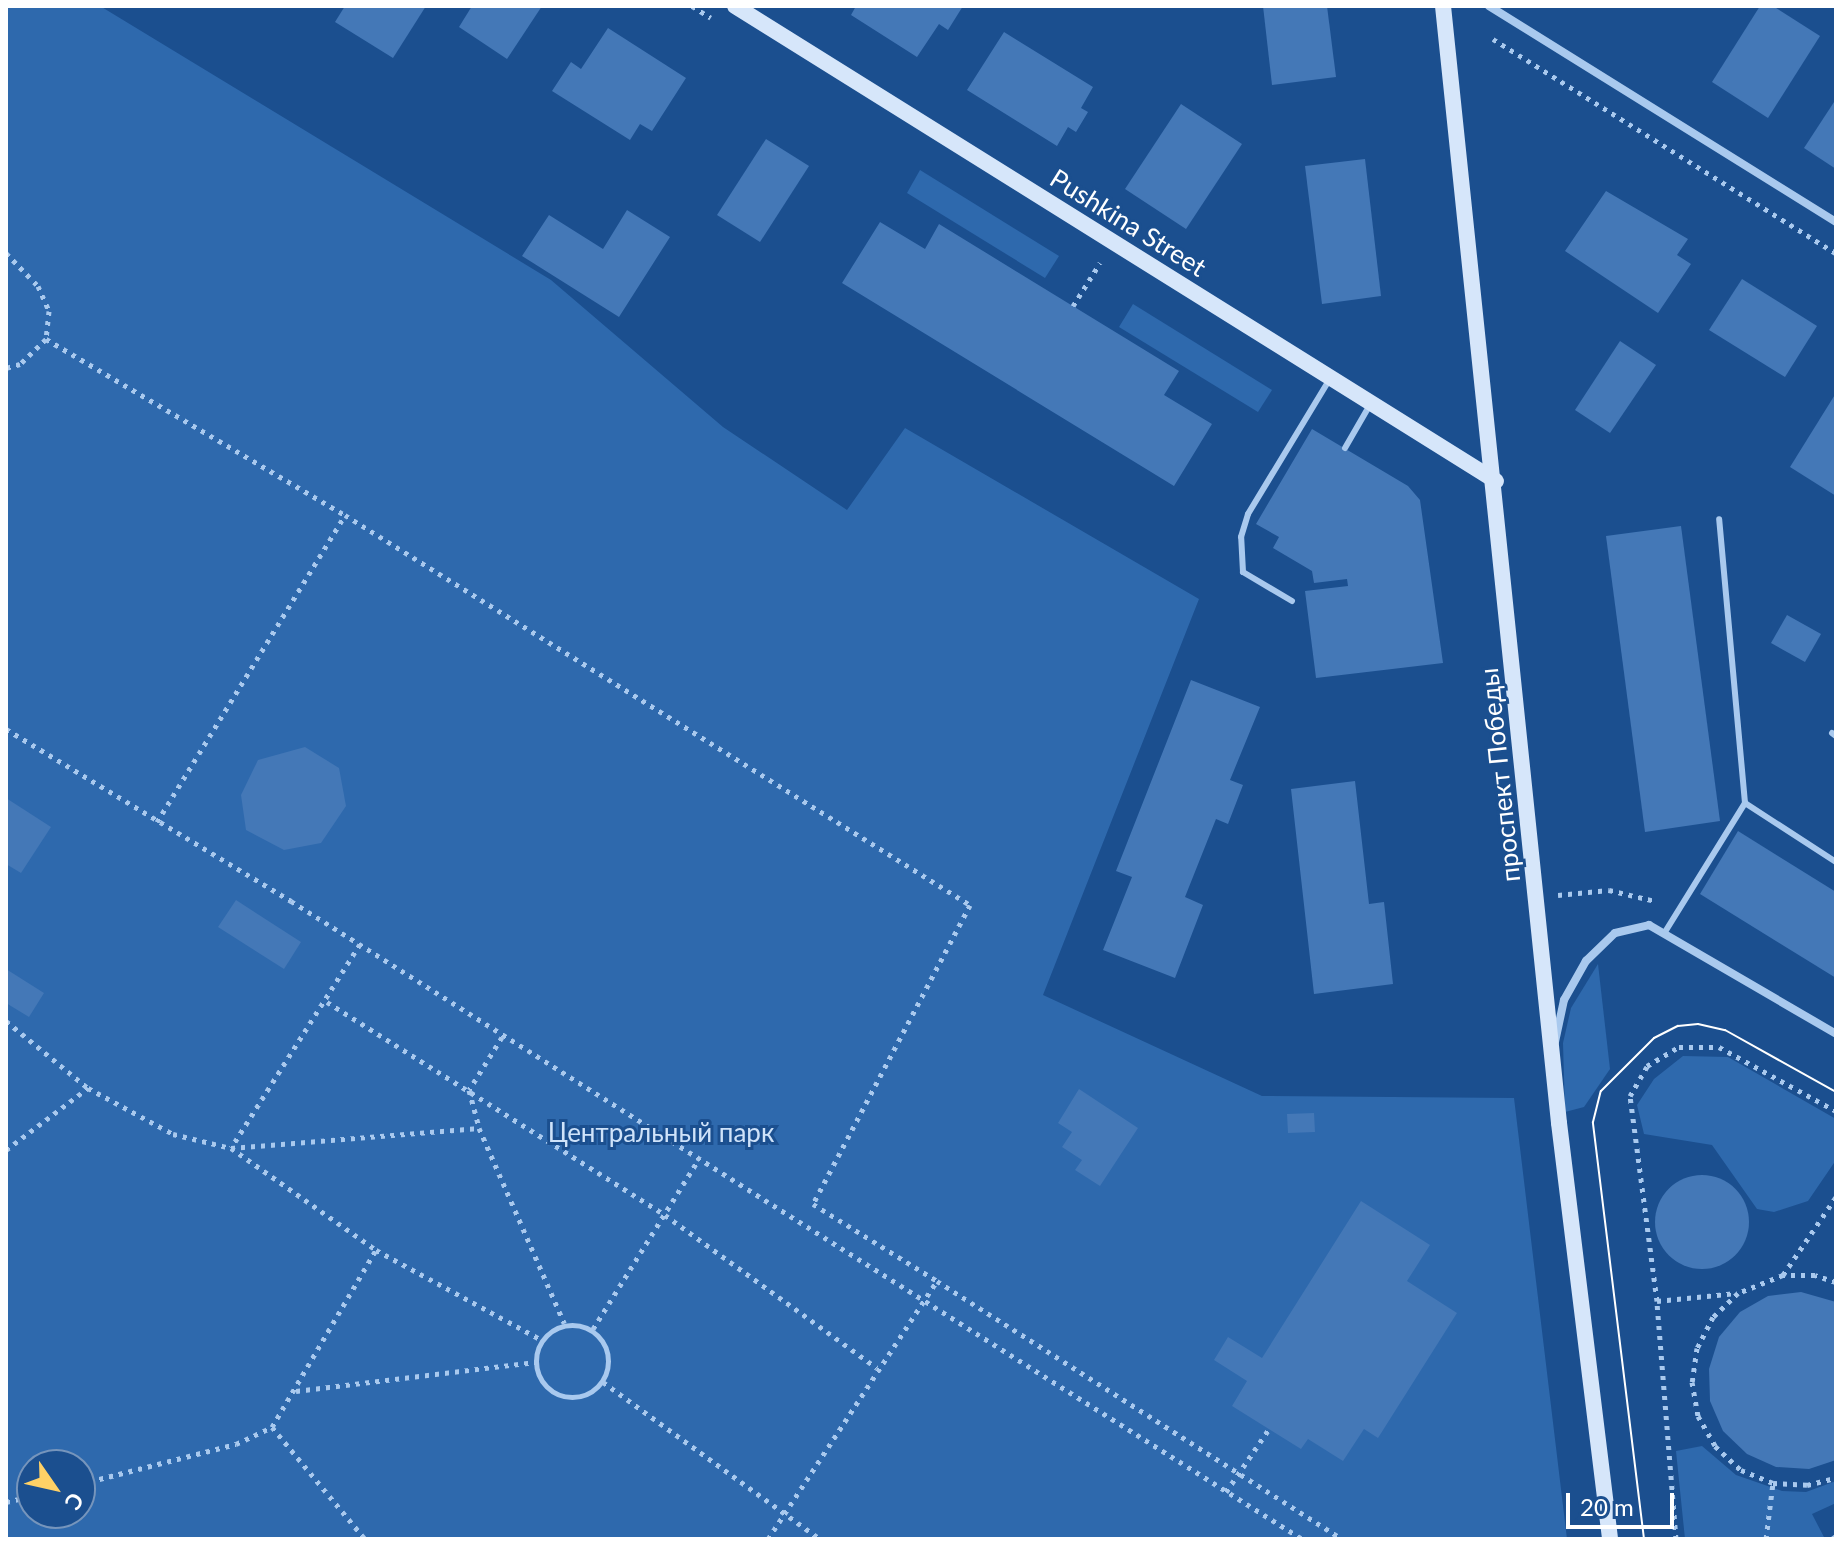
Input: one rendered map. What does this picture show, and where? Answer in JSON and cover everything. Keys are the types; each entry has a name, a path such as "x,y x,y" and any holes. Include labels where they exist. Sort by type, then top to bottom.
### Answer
{"main road":[{"name":"Pushkina Street","path":"735,6 1496,481"},
{"name":"проспект Победы","path":"1443,6 1496,481 1553,1051 1610,1539"}],"street":[{"path":"1489,6 1836,222"},
{"path":"1553,1051 1564,1000 1593,953 1629,927 1649,925 1836,1034"}],"lane":[{"path":"1292,601 1243,572 1241,537 1248,514 1330,377"},
{"path":"1345,448 1372,403"},
{"path":"1665,932 1745,803 1719,519"},
{"path":"1745,803 1836,862"}],"path":[{"path":"1493,39 1836,253"},
{"path":"6,253 38,286 49,311 46,339 20,364 6,368"},
{"path":"1073,306 1100,262"},
{"path":"46,339 345,515 970,905 813,1204 1342,1539"},
{"path":"157,822 345,515"},
{"path":"6,729 360,944 502,1037 1302,1539"},
{"path":"231,1148 327,1002 360,944"},
{"path":"327,1002 665,1215 877,1368"},
{"path":"6,1021 88,1088 173,1134 231,1148 479,1128"},
{"path":"502,1037 469,1090 479,1128 564,1323"},
{"path":"1676,1539 1657,1301 1630,1096 1647,1066 1679,1047 1719,1047 1836,1111"},
{"path":"8,1146 88,1088"},
{"path":"231,1148 376,1250 540,1339"},
{"path":"593,1329 698,1160"},
{"path":"1783,1275 1836,1197"},
{"path":"96,1480 236,1444 272,1427 376,1250"},
{"path":"1657,1301 1738,1293 1783,1275 1815,1275 1836,1282"},
{"path":"768,1539 877,1368 937,1281"},
{"path":"1738,1293 1713,1317 1697,1348 1694,1394 1698,1416 1715,1446 1741,1470 1773,1483 1807,1485 1836,1478"},
{"path":"564,1323 593,1329 609,1354 603,1382 579,1399 550,1393 534,1368 540,1339 564,1323"},
{"path":"295,1391 536,1362"},
{"path":"603,1382 820,1539"},
{"path":"272,1427 365,1539"},
{"path":"1226,1492 1269,1429"},
{"path":"1766,1539 1773,1483"}],"green space":[{"name":"Центральный парк","path":"6,6 100,6 551,280 723,427 847,510 905,428 1199,599 1043,995 1262,1096 1514,1098 1567,1539 6,1539"},
{"path":"920,170 1059,256 1045,278 907,193"},
{"path":"1133,304 1272,390 1258,412 1119,327"},
{"path":"1598,964 1610,1069 1584,1107 1565,1112 1563,1043 1571,1008"},
{"path":"1683,1056 1728,1057 1836,1119 1836,1160 1808,1201 1774,1212 1757,1209 1712,1145 1644,1134 1637,1105 1654,1079"},
{"path":"1702,1446 1736,1475 1782,1491 1806,1492 1836,1481 1836,1503 1812,1514 1825,1539 1685,1539 1676,1451"}],"building":[{"path":"345,6 426,6 393,58 335,22"},
{"path":"472,6 542,6 507,59 459,27"},
{"path":"856,6 963,6 948,30 939,24 917,57 851,15"},
{"path":"1263,6 1327,6 1336,77 1272,85"},
{"path":"1760,6 1773,6 1820,36 1768,118 1712,82"},
{"path":"608,28 686,78 652,131 640,124 630,140 552,91 571,62 581,69"},
{"path":"1004,32 1093,87 1081,108 1088,112 1076,132 1068,127 1057,146 967,90"},
{"path":"1836,99 1836,169 1804,148"},
{"path":"1181,104 1242,144 1186,229 1125,189"},
{"path":"766,139 809,166 760,242 717,215"},
{"path":"1365,159 1381,296 1322,304 1305,166"},
{"path":"1606,191 1688,239 1677,255 1691,264 1658,313 1565,251"},
{"path":"627,210 670,237 619,317 522,256 549,215 603,249"},
{"path":"880,222 925,249 939,224 1179,371 1164,395 1212,424 1174,486 842,283"},
{"path":"1742,279 1817,326 1785,377 1709,330"},
{"path":"1620,341 1656,365 1610,433 1575,410"},
{"path":"1836,393 1836,496 1790,467"},
{"path":"1312,429 1408,486 1420,500 1443,663 1316,678 1305,591 1348,586 1347,579 1314,583 1312,571 1273,548 1279,537 1256,524"},
{"path":"1681,526 1720,821 1645,832 1606,536"},
{"path":"1787,615 1821,634 1805,662 1771,643"},
{"path":"1191,680 1260,707 1230,780 1243,785 1228,824 1216,819 1185,897 1203,905 1175,978 1103,950 1132,877 1116,871"},
{"path":"305,747 339,768 346,806 321,843 284,850 246,830 241,795 258,760"},
{"path":"1355,781 1369,904 1384,902 1393,984 1314,994 1291,789"},
{"path":"6,798 51,827 21,873 6,864"},
{"path":"1738,831 1836,892 1836,978 1700,894"},
{"path":"236,900 301,942 284,969 218,927"},
{"path":"6,969 44,993 29,1017 6,1003"},
{"path":"1079,1089 1138,1128 1100,1186 1075,1170 1082,1160 1062,1147 1072,1132 1058,1123"},
{"path":"1314,1113 1315,1132 1288,1133 1287,1114"},
{"path":"1702,1175 1720,1179 1735,1189 1745,1204 1749,1222 1745,1240 1735,1255 1720,1265 1702,1269 1684,1265 1669,1255 1659,1240 1655,1222 1659,1204 1669,1189 1684,1179"},
{"path":"1361,1201 1430,1245 1407,1281 1457,1313 1378,1438 1364,1429 1343,1461 1308,1439 1301,1449 1232,1406 1247,1381 1214,1360 1228,1337 1262,1358"},
{"path":"1801,1292 1836,1302 1836,1460 1809,1469 1776,1467 1747,1454 1723,1431 1710,1401 1709,1369 1719,1337 1740,1312 1768,1296"}],"tram line":[{"path":"1644,1539 1593,1122 1601,1091 1654,1038 1678,1026 1698,1024 1725,1030 1836,1092"}]}
